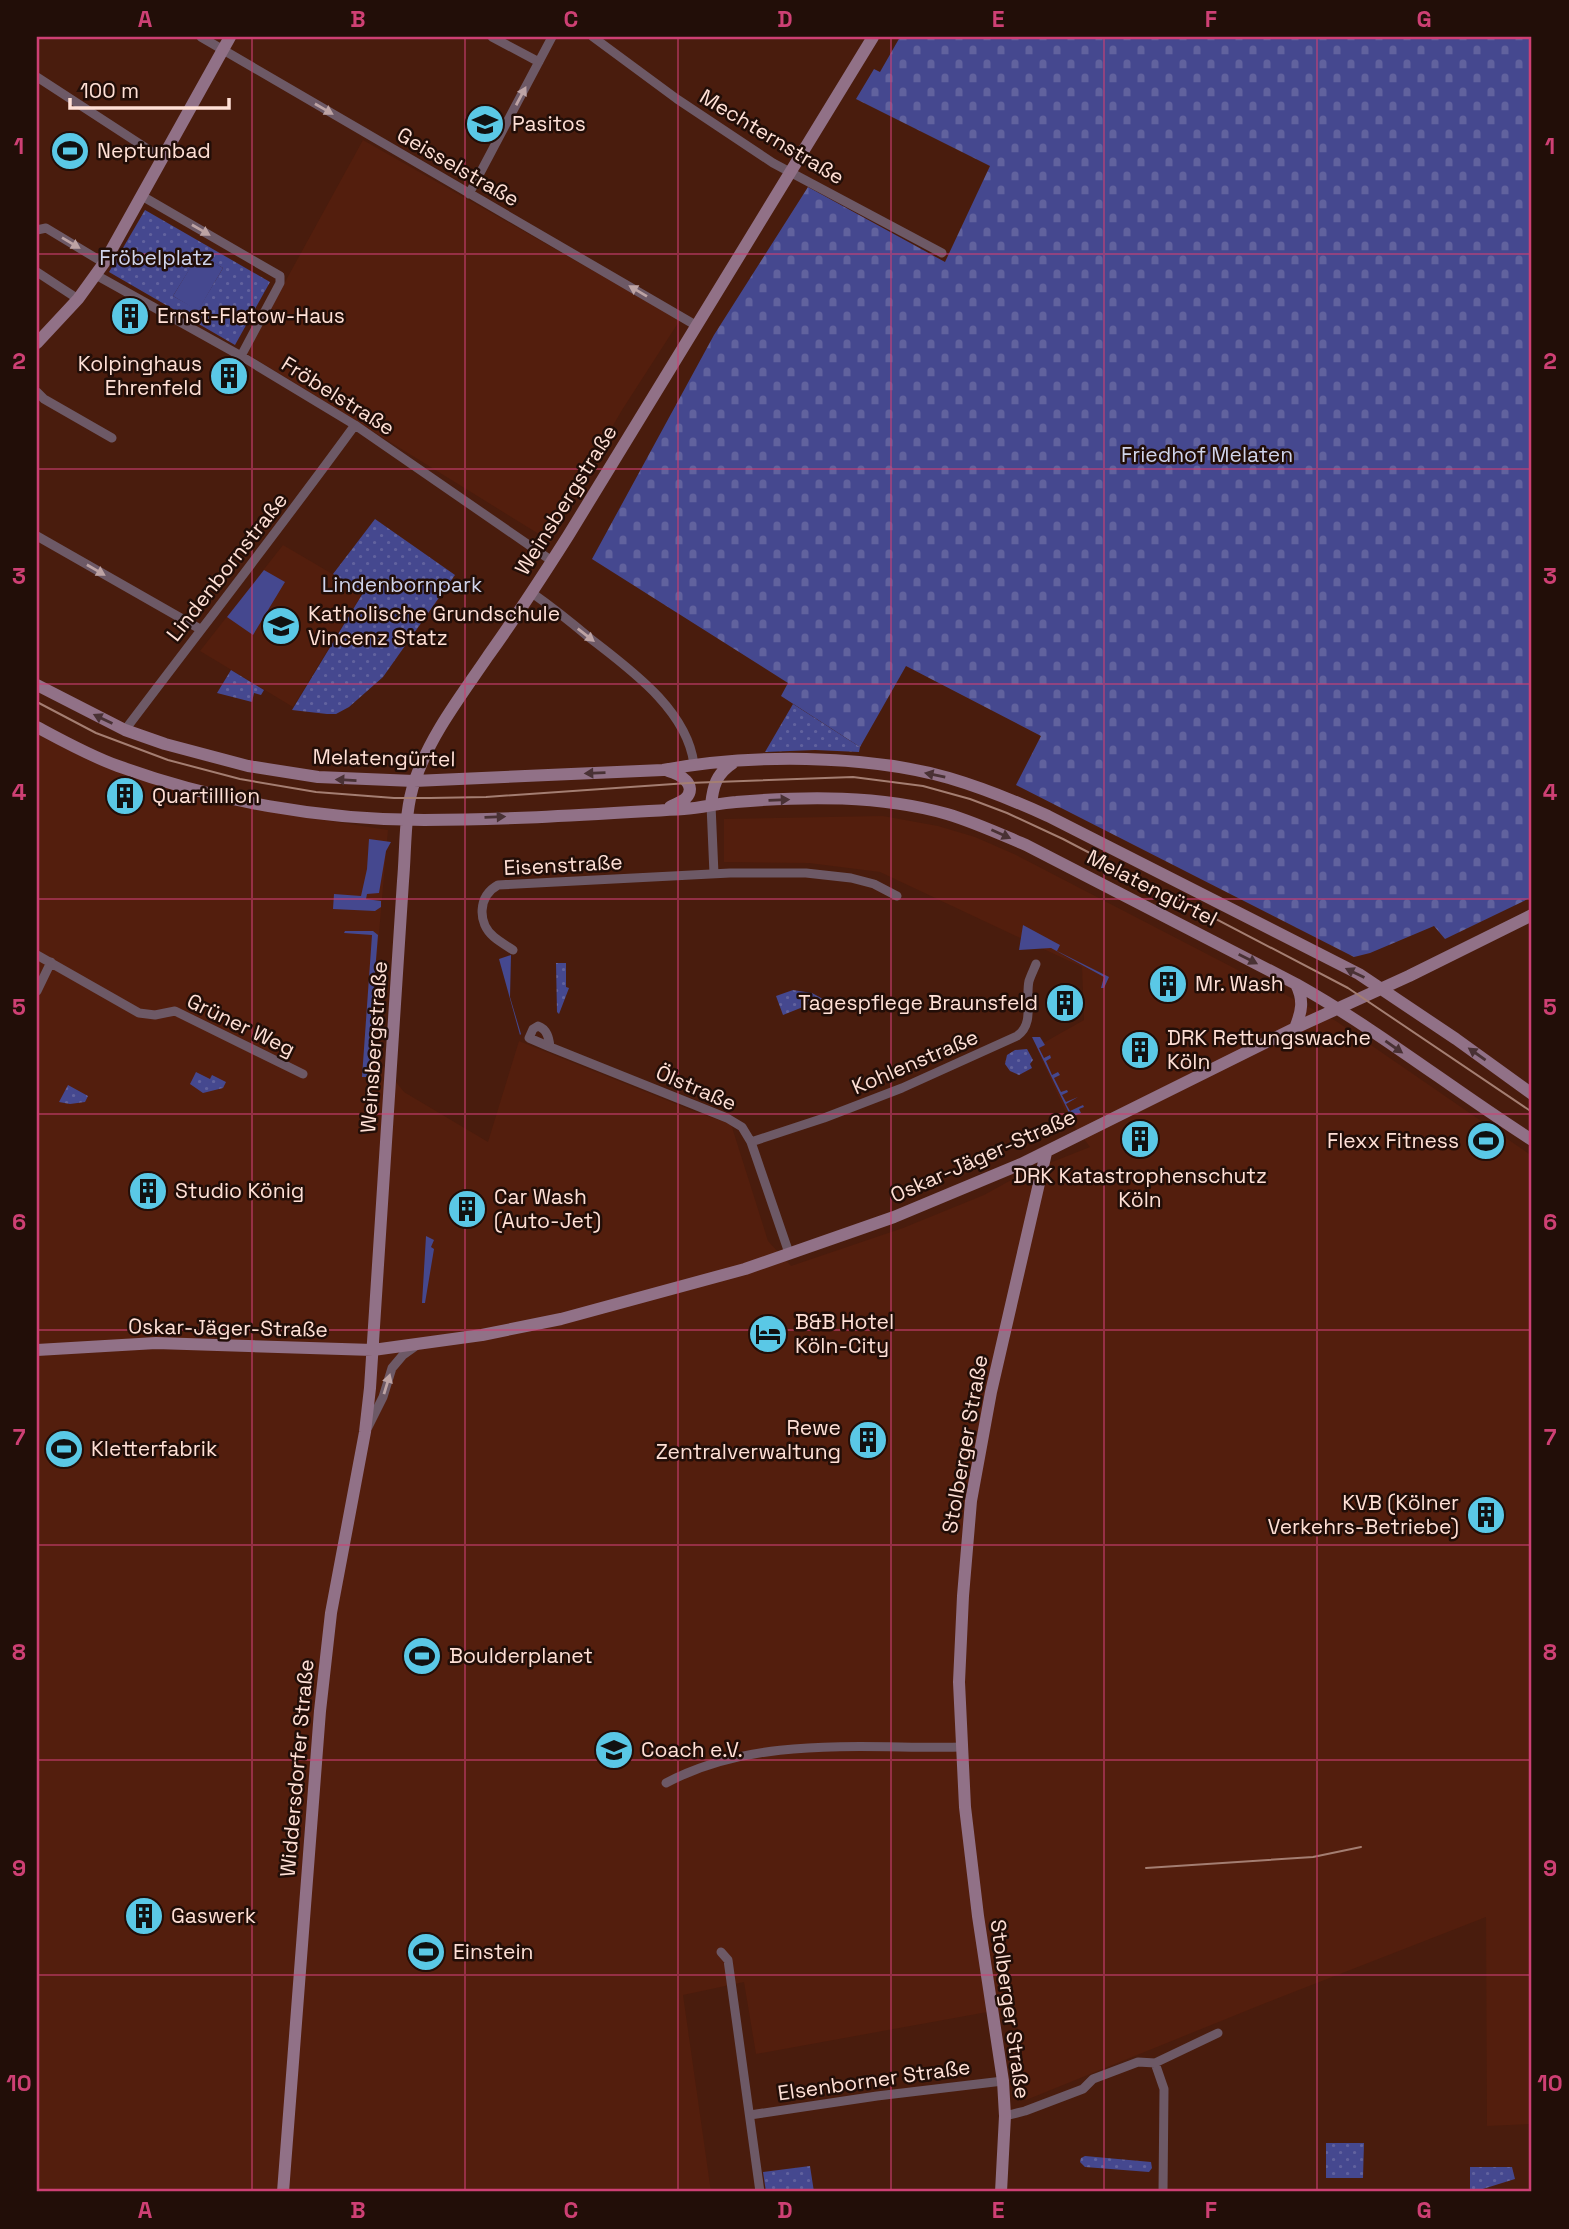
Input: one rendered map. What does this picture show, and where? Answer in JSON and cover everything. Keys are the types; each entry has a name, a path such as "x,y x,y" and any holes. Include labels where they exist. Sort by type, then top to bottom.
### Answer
{"main road":[{"path":"37,343 78,299 104,263 230,37"},
{"name":"Weinsbergstraße","path":"373,1350 408,819 414,781 431,743 448,715 552,561 873,37"},
{"name":"Melatengürtel","path":"37,685 125,730 200,755 248,766 338,779 414,781 663,770 694,765 811,760 898,767 946,777 999,794 1048,816 1359,974 1532,1094"},
{"name":"Melatengürtel","path":"37,727 106,761 195,790 335,815 408,819 687,809 735,802 834,799 892,803 946,814 1026,845 1338,1007 1471,1101 1532,1140"},
{"path":"711,805 717,777 733,763"},
{"path":"663,770 681,775 690,790 684,800 663,810"},
{"name":"Oskar-Jäger-Straße","path":"37,1350 156,1343 373,1350 482,1335 582,1313 745,1269 942,1198 1046,1153 1295,1028 1532,915"},
{"path":"1295,1028 1302,1004 1296,984"},
{"name":"Stolberger Straße","path":"1001,2192 1005,2116 1003,2081 976,1903 965,1807 959,1682 971,1501 995,1373 1046,1153"},
{"name":"Widdersdorfer Straße","path":"283,2192 320,1711 331,1613 365,1432 373,1350"}],"street":[{"name":"Geisselstraße","path":"201,37 697,326"},
{"path":"492,37 539,62"},
{"path":"468,194 552,37"},
{"name":"Mechternstraße","path":"593,37 677,99 791,173 942,253"},
{"path":"37,77 163,159"},
{"path":"142,196 280,276 280,284 241,356"},
{"path":"37,230 46,229 104,263"},
{"path":"37,272 78,299"},
{"name":"Fröbelstraße","path":"96,275 241,356 355,425 552,561"},
{"path":"37,392 44,399 113,438"},
{"name":"Lindenbornstraße","path":"125,730 355,425"},
{"path":"37,536 200,629"},
{"path":"531,593 640,677 679,725 692,749 694,765"},
{"path":"711,805 715,874"},
{"name":"Eisenstraße","path":"513,950 492,936 484,921 483,900 491,889 498,885 770,872 832,875 874,884 897,896"},
{"name":"Grüner Weg","path":"37,955 139,1013 155,1015 175,1011 303,1074"},
{"path":"37,991 51,962"},
{"name":"Kohlenstraße","path":"751,1142 902,1088 1022,1033 1028,1019 1030,980 1037,964"},
{"name":"Ölstraße","path":"550,1047 727,1118 742,1127 751,1142 789,1253"},
{"path":"365,1432 383,1397 391,1368 418,1344"},
{"path":"666,1783 686,1772 779,1749 962,1747"},
{"path":"721,1952 728,1960 760,2192"},
{"path":"1005,2116 1083,2089 1094,2079 1138,2062 1155,2063 1218,2033"},
{"path":"1155,2063 1164,2089 1163,2192"},
{"name":"Elsenborner Straße","path":"750,2115 1003,2081"}],"shaded area":[{"path":"363,140 680,320 622,410 547,539 246,353"},
{"name":"Katholische Grundschule Vincenz Statz","path":"283,545 363,592 293,707 200,651"},
{"path":"37,732 134,776 228,805 388,830 369,1048 404,1092 488,1142 519,1041 731,1124 768,1241 791,1266 903,1228 984,1195 1022,1174 1090,1147 1069,1119 1036,1047 1084,1020 1082,967 880,872 809,863 724,862 724,819 883,816 938,826 975,837 1014,854 1336,1021 1532,1156 1532,2124 1487,2126 1486,1917 1026,2100 1015,2007 756,2054 744,1982 683,1995 711,2192 37,2192"}],"green space":[{"name":"Friedhof Melaten","path":"900,37 1532,37 1532,897 1445,939 1434,926 1354,957 1016,785 1041,736 906,666 860,747 781,696 788,683 592,559 714,335 808,187 945,262 990,166 856,99 874,69 880,72"},
{"name":"Fröbelplatz","path":"145,210 270,282 235,345 109,272","holes":["199,254 223,268 198,310 173,296"]},
{"path":"199,253 223,268 198,311 173,296"},
{"name":"Lindenbornpark","path":"375,519 455,575 383,677 349,707 336,714 292,710 363,593 333,574"},
{"path":"264,570 285,582 253,635 227,617"},
{"path":"231,670 264,690 261,695 254,693 252,702 217,693"},
{"path":"793,704 860,747 859,752 765,752"},
{"path":"369,839 391,842 386,851 379,893 367,894 366,899 381,901 381,907 375,911 333,909 334,894 361,896 367,869"},
{"path":"1023,925 1060,945 1057,951 1109,977 1104,988 1101,988 1104,977 1051,948 1019,950"},
{"path":"373,931 378,935 374,984 377,1012 372,1077 362,1077 372,935 344,933"},
{"path":"511,955 510,997 520,1035 499,959"},
{"path":"556,963 566,963 566,987 569,988 559,1014 557,1012"},
{"path":"793,990 812,993 823,999 783,1015 776,996"},
{"path":"1032,1037 1040,1037 1045,1045 1039,1048 1044,1058 1050,1055 1051,1058 1046,1061 1052,1075 1058,1072 1060,1075 1054,1078 1061,1092 1068,1092 1062,1095 1066,1102 1078,1097 1066,1104 1070,1111 1083,1105 1084,1107 1079,1109 1081,1113 1071,1117"},
{"path":"1027,1049 1033,1060 1030,1064 1032,1068 1019,1075 1010,1071 1005,1064 1007,1055 1015,1050"},
{"path":"196,1072 210,1079 212,1075 226,1082 223,1088 203,1093 190,1084"},
{"path":"68,1085 88,1096 85,1102 59,1102"},
{"path":"426,1236 434,1240 431,1247 434,1249 425,1303 422,1303"},
{"path":"1326,2143 1364,2143 1363,2178 1326,2178"},
{"path":"1085,2156 1151,2162 1152,2168 1149,2172 1085,2167 1080,2162"},
{"path":"810,2166 814,2192 766,2192 763,2172"},
{"path":"1470,2167 1512,2167 1515,2179 1473,2192 1470,2190"}],"tram line":[{"path":"37,702 96,733 168,760 240,779 316,792 394,798 486,797 688,783 853,777 923,786 1007,813 1063,839 1348,988 1532,1112"},
{"path":"1146,1868 1313,1857 1361,1847"}],"place":[{"name":"Pasitos","path":"485,124"},
{"name":"Neptunbad","path":"70,151"},
{"name":"Ernst-Flatow-Haus","path":"130,316"},
{"name":"Kolpinghaus Ehrenfeld","path":"229,376"},
{"name":"Katholische Grundschule Vincenz Statz","path":"281,626"},
{"name":"Quartilllion","path":"125,796"},
{"name":"Mr. Wash","path":"1168,984"},
{"name":"Tagespflege Braunsfeld","path":"1065,1003"},
{"name":"DRK Rettungswache Köln","path":"1140,1050"},
{"name":"DRK Katastrophenschutz Köln","path":"1140,1139"},
{"name":"Flexx Fitness","path":"1486,1141"},
{"name":"Studio König","path":"148,1191"},
{"name":"Car Wash (Auto-Jet)","path":"467,1209"},
{"name":"B&B Hotel Köln-City","path":"768,1334"},
{"name":"Rewe Zentralverwaltung","path":"868,1440"},
{"name":"Kletterfabrik","path":"64,1449"},
{"name":"KVB (Kölner Verkehrs-Betriebe)","path":"1486,1515"},
{"name":"Boulderplanet","path":"422,1656"},
{"name":"Coach e.V.","path":"614,1750"},
{"name":"Gaswerk","path":"144,1916"},
{"name":"Einstein","path":"426,1952"}]}
